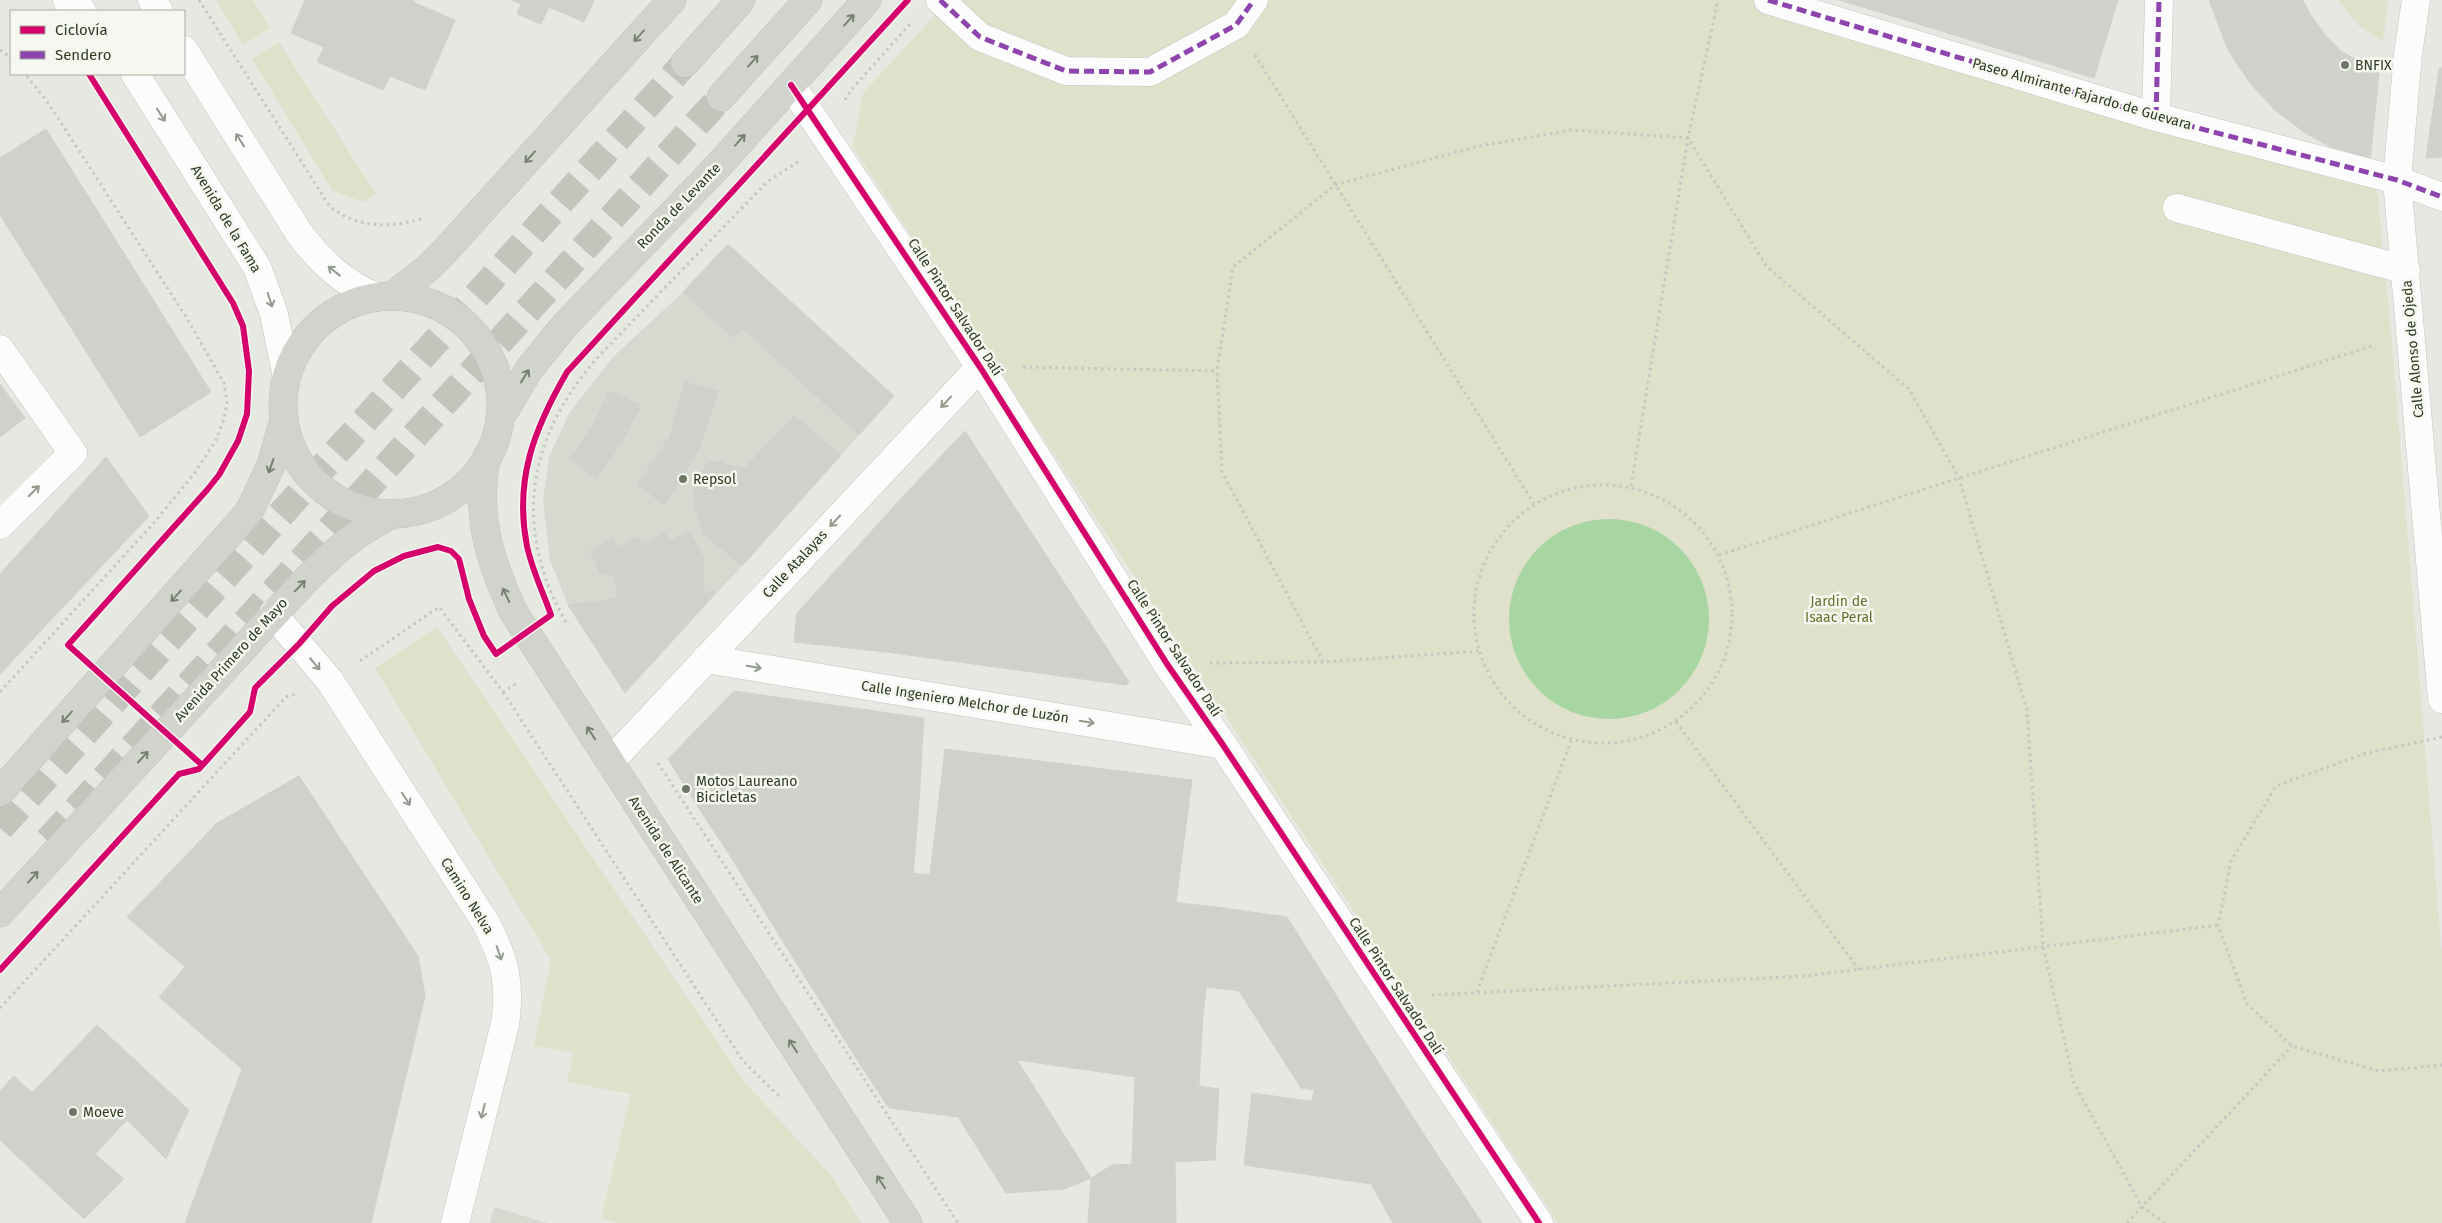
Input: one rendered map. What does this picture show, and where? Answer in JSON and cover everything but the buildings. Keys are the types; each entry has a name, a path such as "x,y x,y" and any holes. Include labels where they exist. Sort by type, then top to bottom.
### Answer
{"main road":[{"path":"384,296 428,268 445,251 672,0"},
{"path":"685,63 741,0"},
{"path":"720,97 808,0"},
{"name":"Ronda de Levante","path":"500,418 530,368 565,325 719,164 867,0"},
{"path":"384,296 410,297 445,309 474,332 492,363 498,381 500,418 495,438 477,472 449,497 414,511 395,513 377,513 360,509 343,502 322,487 303,468 294,453 284,420 284,391 287,377 293,360 313,330 342,308 358,301 384,296"},
{"path":"0,792 243,520 264,485 284,420"},
{"name":"Avenida de Alicante","path":"487,456 483,476 482,515 496,572 526,633 908,1223"},
{"name":"Avenida Primero de Mayo","path":"0,913 320,565 350,538 395,513"}],"street":[{"path":"67,0 81,10"},
{"path":"940,0 980,37 1066,71 1150,72 1236,25 1254,0"},
{"name":"Paseo Almirante Fajardo de Guevara","path":"1768,0 2156,117 2398,180 2442,197"},
{"path":"2156,117 2159,0"},
{"name":"Calle Alonso de Ojeda","path":"2416,0 2408,54 2398,180 2442,699"},
{"path":"185,52 299,233 318,258 353,285 384,296"},
{"name":"Avenida de la Fama","path":"136,75 257,267 274,314 287,377"},
{"name":"Calle Pintor Salvador Dalí","path":"791,85 980,366 1167,664 1223,745 1538,1223"},
{"path":"2177,208 2406,270"},
{"path":"0,349 72,453 0,525"},
{"name":"Calle Atalayas","path":"610,762 980,366"},
{"name":"Camino Nelva","path":"273,614 335,690 486,924 498,948 506,973 508,1000 504,1024 455,1223"},
{"name":"Calle Ingeniero Melchor de Luzón","path":"706,659 1223,745"}],"path":[{"path":"199,0 330,207 357,222 375,226 400,225 425,217"},
{"path":"1630,487 1688,138 1718,0"},
{"path":"1236,25 1334,186 1534,504"},
{"path":"0,692 152,525 194,474 216,440 224,419 227,403 224,383 186,317 47,101 26,75"},
{"path":"1323,662 1222,472 1217,371 1233,267 1334,186 1479,146 1572,130 1688,138"},
{"path":"1688,138 1767,267 1908,389 1959,478 2027,710 2044,946 2074,1083 2142,1207 2165,1223"},
{"path":"1719,555 2411,334"},
{"path":"980,366 1217,371"},
{"path":"1597,484 1630,487 1667,500 1697,524 1719,555 1731,591 1732,628 1723,665 1703,697 1676,722 1643,738 1607,744 1571,741 1530,723 1498,692 1478,651 1473,610 1481,569 1502,532 1534,504 1564,490 1580,487 1597,484"},
{"path":"1167,664 1323,662 1478,651"},
{"path":"504,692 742,1061 785,1102"},
{"path":"1676,722 1858,970"},
{"path":"638,732 958,1223"},
{"path":"2442,737 2363,754 2276,786 2231,861 2218,925 2247,1004 2292,1046 2379,1071 2442,1065"},
{"path":"1477,992 1571,741"},
{"path":"1388,997 1805,976 2218,925"},
{"path":"2127,1223 2292,1046"}],"shaded area":[{"name":"Repsol","path":"683,292 733,338 742,328 859,435 625,693 568,605 550,560 543,501 549,457 570,412 613,357"},
{"path":"1599,519 1619,519 1647,526 1665,536 1680,548 1692,563 1702,581 1709,609 1709,629 1702,657 1692,675 1680,690 1665,702 1647,712 1619,719 1599,719 1571,712 1553,702 1532,683 1516,657 1513,648 1509,629 1509,609 1516,581 1526,563 1545,542 1571,526 1580,523"},
{"path":"494,1207 547,1223 490,1223"}],"green space":[{"path":"216,0 253,0 270,28 243,45"},
{"name":"Jardín de Isaac Peral","path":"949,0 1800,0 2375,172 2390,320 2442,956 2442,1223 1558,1223 853,147 863,93"},
{"path":"2338,0 2388,0 2383,41 2359,26"},
{"path":"279,42 376,194 363,202 332,190 252,59"},
{"path":"437,627 745,1083 832,1176 861,1223 618,1223 601,1218 631,1094 567,1082 573,1053 534,1046 551,960 375,668"}],"tunnel":[{"path":"0,828 685,63"},
{"path":"48,841 721,97"}],"marked path":[{"path":"940,0 980,37 1066,71 1150,72 1236,25 1254,0"},
{"path":"1768,0 2156,117 2397,180 2442,197"},
{"path":"2156,117 2159,0"}],"cycle path":[{"path":"0,970 179,774 199,769 250,712 255,688 299,644 332,606 374,571 404,556 438,547 451,551 459,559 469,599 484,636 496,654 551,615 529,555 523,499 525,477 536,435 567,372 908,0"},
{"path":"90,75 233,303 243,326 249,371 247,414 238,441 219,475 68,645 202,765"},
{"path":"791,85 980,367 1167,664 1223,745 1539,1223"}],"place":[{"name":"BNFIX","path":"2345,65"},
{"name":"Repsol","path":"683,479"},
{"name":"Motos Laureano Bicicletas","path":"686,789"},
{"name":"Moeve","path":"73,1112"}]}
